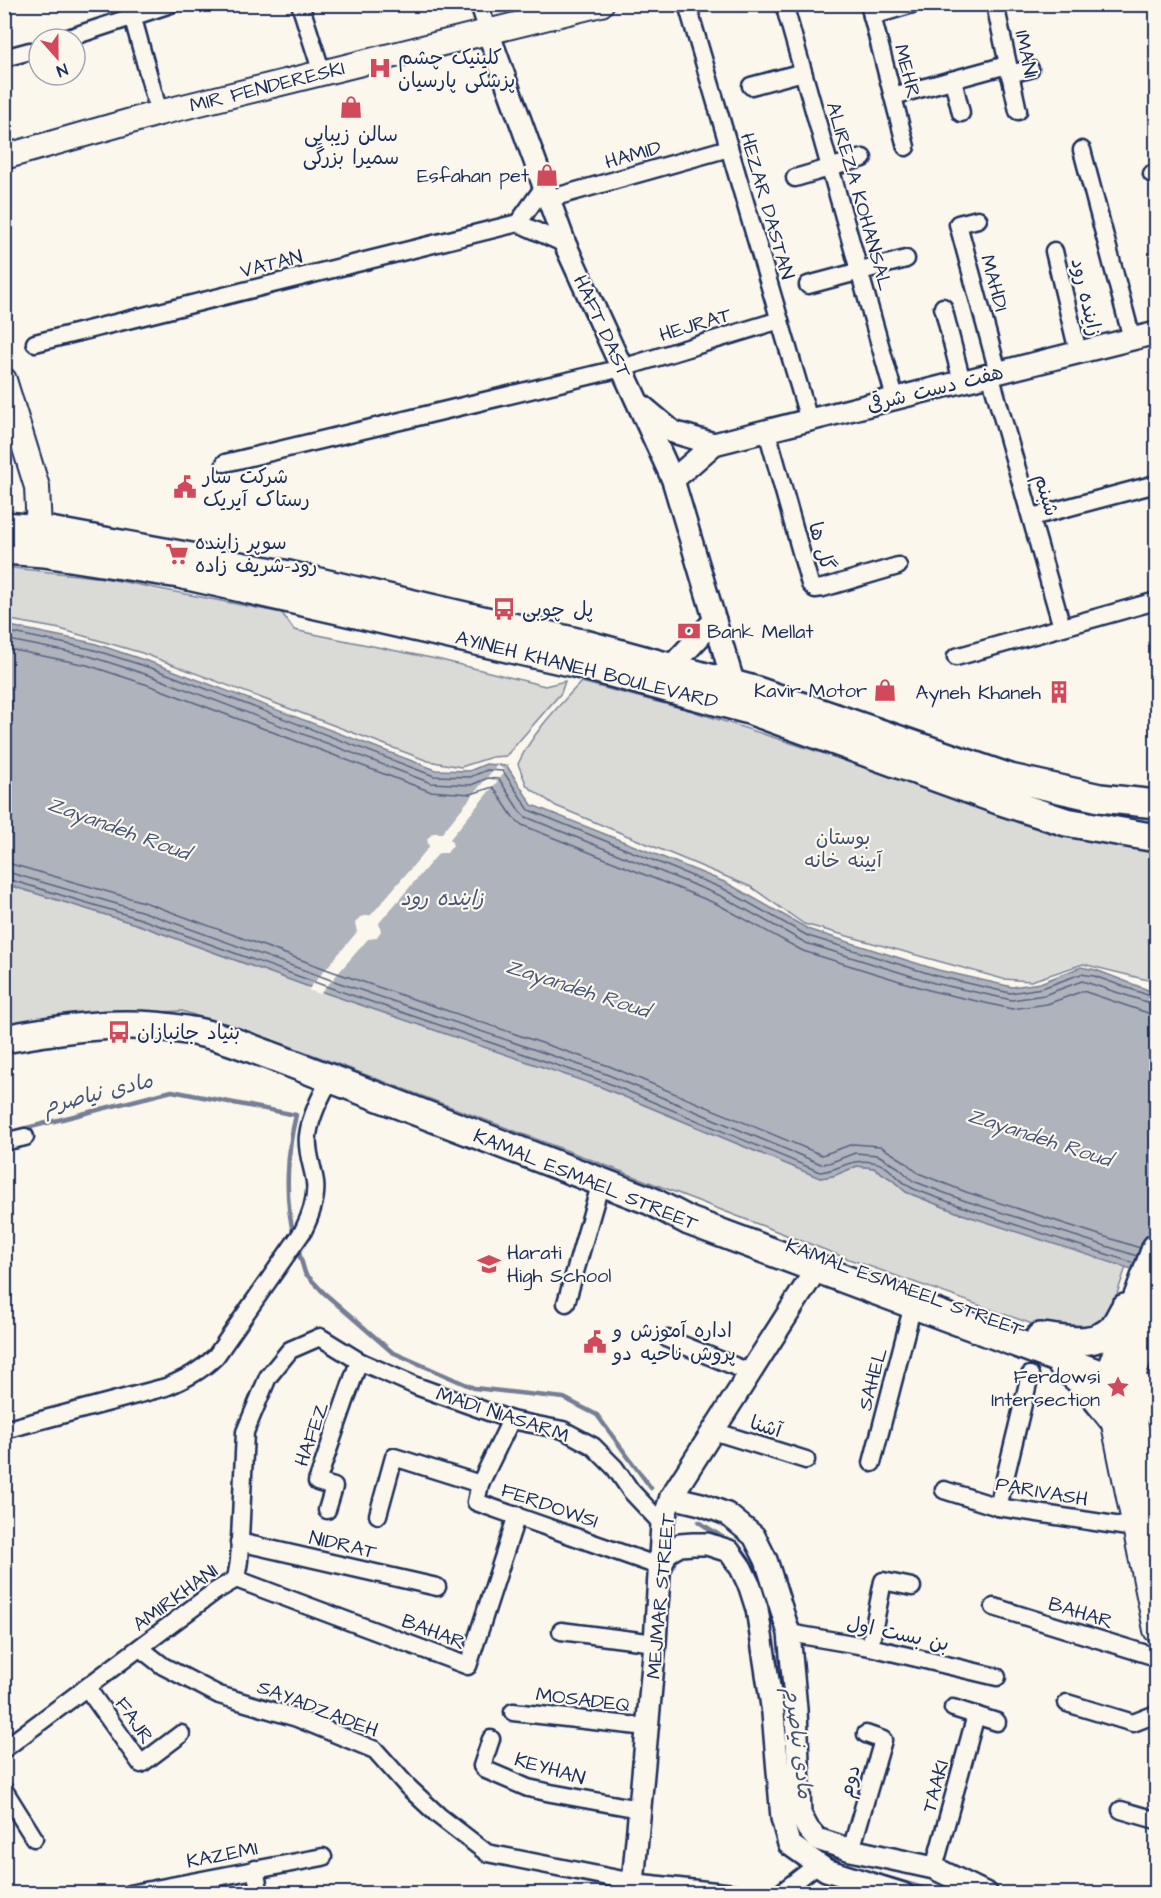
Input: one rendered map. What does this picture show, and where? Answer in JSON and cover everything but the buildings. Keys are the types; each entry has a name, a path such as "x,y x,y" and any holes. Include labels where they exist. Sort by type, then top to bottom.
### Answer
{"main road":[{"name":"MIR FENDERESKI","path":"4,157 159,113 601,4"},
{"path":"4,380 37,487 37,540"},
{"name":"AYINEH KHANEH BOULEVARD","path":"4,526 37,540 574,663 749,710 1001,801 1066,822 1156,838"},
{"name":"AYINEH KHANEH BOULEVARD","path":"4,550 37,540 290,575 581,643 671,667 734,685 1010,778 1087,795 1156,804"},
{"path":"1083,825 1091,811 1087,795"},
{"name":"KAMAL ESMAEL STREET","path":"4,1040 86,1026 160,1026 221,1038 269,1054 651,1201 689,1221 913,1305 1045,1346"},
{"name":"KAMAL ESMAEEL STREET","path":"651,1201 698,1207 1045,1346 1128,1375"},
{"path":"1156,1248 1150,1303 1128,1375 1123,1416 1145,1527 1156,1630"},
{"path":"1045,1346 1097,1338 1112,1329 1126,1306 1150,1303"},
{"path":"1150,1303 1156,1351"},
{"path":"1045,1346 1086,1386 1123,1416"},
{"path":"1123,1416 1156,1395 1128,1375"}],"street":[{"path":"87,29 130,11 171,4"},
{"path":"300,4 321,73"},
{"path":"479,4 488,32"},
{"name":"HEZAR DASTAN","path":"687,4 809,420"},
{"name":"ALIREZA KOHANSAL","path":"784,4 895,398"},
{"path":"871,10 913,4"},
{"name":"IMANI","path":"995,4 1017,111"},
{"name":"MEHR","path":"871,10 906,147"},
{"path":"130,11 159,113"},
{"name":"HAFT DAST","path":"488,32 565,244 673,480 734,685"},
{"path":"4,58 27,52"},
{"path":"893,96 953,80 1008,70 1030,69"},
{"path":"751,86 803,72"},
{"path":"953,80 961,113"},
{"name":"HAMID","path":"546,193 729,148"},
{"path":"1082,150 1132,339"},
{"path":"795,178 863,158"},
{"path":"546,193 518,223 565,244"},
{"name":"MAHDI","path":"978,219 958,224 994,373"},
{"name":"VATAN","path":"35,343 518,223"},
{"name":"زاینده رود","path":"1054,251 1078,352"},
{"path":"808,285 906,259"},
{"path":"943,307 962,381"},
{"name":"HEJRAT","path":"622,368 780,320"},
{"name":"هفت دست شرقی","path":"714,444 1156,333"},
{"path":"225,463 622,368"},
{"name":"شبنم","path":"994,373 1062,627"},
{"path":"638,403 673,432 714,444"},
{"name":"گل ها","path":"766,431 810,584 815,589 823,588 898,567"},
{"path":"673,480 714,444"},
{"path":"1032,518 1156,484"},
{"path":"956,657 1156,601"},
{"path":"671,667 715,620"},
{"path":"4,1430 166,1387 187,1378 216,1356 296,1241 309,1218 315,1184 308,1136 317,1106 330,1079"},
{"path":"4,1142 25,1137"},
{"path":"566,1304 601,1182"},
{"name":"MEJMAR STREET","path":"632,1888 655,1643 662,1524 671,1497 817,1268"},
{"name":"SAHEL","path":"872,1463 913,1305"},
{"name":"MADI NIASARM","path":"321,1337 359,1361 416,1386 512,1420 563,1430 593,1446 615,1468 631,1491 662,1524"},
{"name":"AMIRKHANI","path":"4,1749 214,1592 236,1579 245,1432 268,1377 290,1350 321,1337"},
{"path":"668,1339 749,1372"},
{"name":"HAFEZ","path":"327,1510 334,1487 317,1482 359,1361"},
{"path":"998,1507 1030,1375"},
{"name":"FERDOWSI","path":"512,1420 480,1484 476,1502 661,1567"},
{"name":"آشنا","path":"713,1431 806,1460"},
{"path":"378,1515 394,1457 480,1484"},
{"name":"PARIVASH","path":"944,1490 998,1507 1145,1527"},
{"path":"671,1497 701,1504 727,1514 754,1536 766,1560 789,1633 796,1709 800,1814 808,1829 817,1839 851,1850 934,1868 987,1893"},
{"name":"BAHAR","path":"236,1579 468,1666 517,1515"},
{"name":"NIDRAT","path":"239,1542 437,1587"},
{"path":"661,1567 666,1553 680,1545 707,1544 729,1551 741,1568 757,1609 773,1713 782,1818 789,1844 826,1870 898,1893"},
{"path":"870,1647 883,1581 912,1587"},
{"name":"BAHAR","path":"994,1607 1156,1657"},
{"path":"561,1631 655,1643"},
{"name":"بن بست اول","path":"789,1633 870,1647 997,1677"},
{"name":"SAYADZADEH","path":"140,1648 163,1666 219,1695 297,1718 375,1750 415,1794 439,1816 487,1853 632,1888 743,1893"},
{"name":"FAJR","path":"87,1688 141,1764 181,1734"},
{"path":"1067,1703 1133,1723 1156,1714"},
{"path":"953,1708 997,1722"},
{"name":"MOSADEQ","path":"513,1712 647,1727"},
{"name":"TAAKI","path":"934,1868 976,1715"},
{"name":"دوم","path":"851,1850 883,1740 866,1734"},
{"name":"KEYHAN","path":"491,1738 482,1766 486,1770 528,1788 639,1809"},
{"path":"4,1790 34,1838"},
{"path":"1121,1810 1156,1820"},
{"name":"KAZEMI","path":"129,1893 323,1857"},
{"path":"779,1893 818,1864"},
{"path":"255,1869 260,1893"}],"green space":[{"path":"4,567 104,578 282,613 294,630 441,660 545,686 565,681 561,693 506,756 492,757 461,767 428,761 142,653 60,629 5,619"},
{"name":"بوستان آیینه خانه","path":"581,682 692,711 927,787 1037,827 1106,843 1156,851 1156,982 1083,964 1031,981 1003,979 804,924 751,887 556,806 527,786 518,764 538,731"},
{"path":"5,884 139,925 326,993 601,1087 820,1178 833,1176 857,1166 874,1168 906,1192 959,1213 1126,1267 1115,1300 1096,1328 1049,1330 846,1258 287,1045 182,1011 120,1013 5,1034"}],"water":[{"name":"زاینده رود","path":"5,625 93,643 156,664 436,770 469,771 486,764 507,766 532,805 727,883 810,930 938,970 1012,987 1040,983 1081,967 1096,970 1156,993 1156,1277 959,1213 906,1192 874,1168 857,1166 833,1176 820,1178 601,1087 326,993 139,925 5,884"}],"pier":[{"path":"497,765 506,771 450,839 453,845 447,853 439,853 379,923 381,931 376,938 368,939 320,994 308,990 357,932 355,923 360,917 371,915 429,847 427,839 433,833 442,833"}],"waterway":[{"name":"مادی نیاصرم","path":"19,1130 172,1091 296,1115 290,1144 288,1175 289,1206 294,1235"},
{"name":"مادی نیاصرم","path":"297,1246 305,1273 323,1292 392,1352 474,1388 564,1398 597,1415 651,1488"},
{"name":"مادی نیاصرم","path":"699,1522 728,1541"},
{"name":"مادی نیاصرم","path":"811,1847 845,1866"},
{"name":"مادی نیاصرم","path":"885,1877 943,1894"}],"place":[{"name":"کلینیک چشم پزشکی پارسیان","path":"380,68"},
{"name":"سالن زیبایی سمیرا بزرگی","path":"351,107"},
{"name":"Esfahan pet","path":"547,175"},
{"name":"شرکت سار رستاک آیریک","path":"185,487"},
{"name":"سوپر زاینده رود-شریف زاده","path":"177,554"},
{"name":"پل چوبی","path":"504,609"},
{"name":"Bank Mellat","path":"689,631"},
{"name":"Kavir Motor","path":"885,690"},
{"name":"Ayneh Khaneh","path":"1059,692"},
{"name":"بنیاد جانبازان","path":"119,1032"},
{"name":"Harati High School","path":"489,1264"},
{"name":"اداره آموزش و پروش ناحیه دو","path":"595,1342"},
{"name":"Ferdowsi Intersection","path":"1118,1387"}],"water label":[{"name":"Zayandeh Roud","path":"119,828"},
{"name":"Zayandeh Roud","path":"578,988"},
{"name":"Zayandeh Roud","path":"1040,1137"}]}
